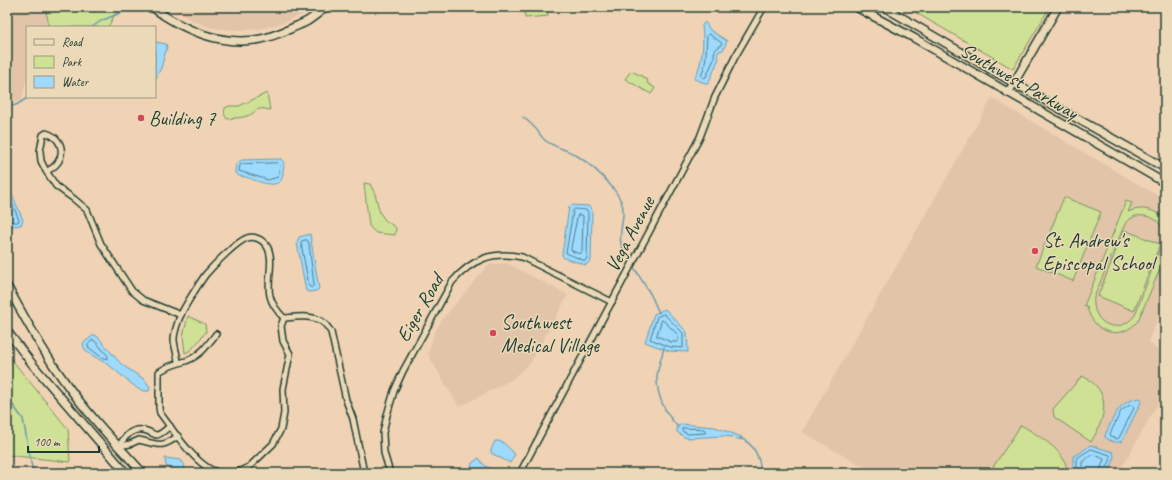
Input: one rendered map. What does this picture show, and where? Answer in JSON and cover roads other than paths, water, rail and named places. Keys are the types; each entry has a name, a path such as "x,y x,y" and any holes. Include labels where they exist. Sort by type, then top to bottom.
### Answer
{"main road":[{"path":"152,7 180,26 198,33 220,39 243,41 260,39 278,34 308,21 326,7"},
{"name":"Southwest Parkway","path":"856,7 1165,183"},
{"name":"Southwest Parkway","path":"884,7 1014,83 1165,168"},
{"path":"1008,93 1058,7"},
{"path":"1117,156 1124,145"},
{"path":"7,286 60,376 76,397 143,473"},
{"path":"7,331 33,365 126,473"},
{"path":"108,452 118,446"}],"street":[{"name":"Vega Avenue","path":"520,473 700,137 714,97 764,7"},
{"path":"46,171 52,169 59,163 61,156 59,141 53,135 46,133 43,135 40,151 41,161 46,171 56,186 87,210 101,244 132,292 143,300 181,315"},
{"path":"178,363 174,340 181,315 205,275 239,242 248,238 256,238 261,240 269,250 271,258 269,276 270,296 276,310 284,318"},
{"name":"Eiger Road","path":"390,473 384,453 383,433 397,384 446,291 464,269 481,258 501,255 522,257 612,302"},
{"path":"284,318 298,316 312,318 324,323 331,332 346,400 353,419 364,473"},
{"path":"236,473 249,467 272,444 281,429 284,413 283,389 290,354 283,341 281,326 284,318"},
{"path":"216,334 205,350 196,356 164,368 159,372 160,413 202,465 214,472 221,473"},
{"path":"118,446 125,436 134,431 142,430 156,435 160,434 170,426"},
{"path":"118,446 130,444 139,440 152,444 167,443 178,436"}],"water":[{"path":"705,22 710,30 727,41 723,50 719,51 717,55 719,58 708,84 694,79 701,60 703,46 702,25"},
{"path":"156,42 166,44 167,47 161,68 156,78"},
{"path":"281,159 284,165 283,176 278,183 275,184 239,176 235,173 236,164 242,160"},
{"path":"7,172 11,175 11,192 23,220 21,225 10,225 7,218"},
{"path":"571,205 588,206 592,212 591,260 586,265 564,258 562,255 569,207"},
{"path":"310,234 319,289 308,292 306,291 297,243 299,237"},
{"path":"665,309 687,332 688,352 669,351 645,342 654,314"},
{"path":"94,335 97,336 121,364 145,380 150,387 149,391 138,389 110,366 87,352 83,343"},
{"path":"1140,398 1142,400 1122,441 1113,442 1105,437 1114,416 1122,406"},
{"path":"682,424 715,427 742,437 741,440 724,436 688,438 677,432 677,427"},
{"path":"495,441 504,443 515,454 510,463 491,453"},
{"path":"1090,445 1113,452 1113,460 1107,473 1073,473 1073,456 1080,453"},
{"path":"165,458 181,460 185,469 179,471 166,466"},
{"path":"479,458 484,465 498,473 470,473 472,463"}],"waterway":[{"path":"94,26 101,21 127,10"},
{"path":"7,107 16,105 27,98"},
{"path":"523,117 536,129 544,140 552,145 571,152 580,158 594,168 613,188 623,206 620,239 622,248 628,258"},
{"path":"635,269 651,295 659,313"},
{"path":"664,347 657,374 657,385 663,405 678,427"},
{"path":"7,397 23,419 33,473"},
{"path":"740,438 749,444 756,452 761,473"}],"place":[{"name":"Building 7","path":"141,118"},
{"name":"St. Andrew's Episcopal School","path":"1035,251"},
{"name":"Southwest Medical Village","path":"493,333"}]}
